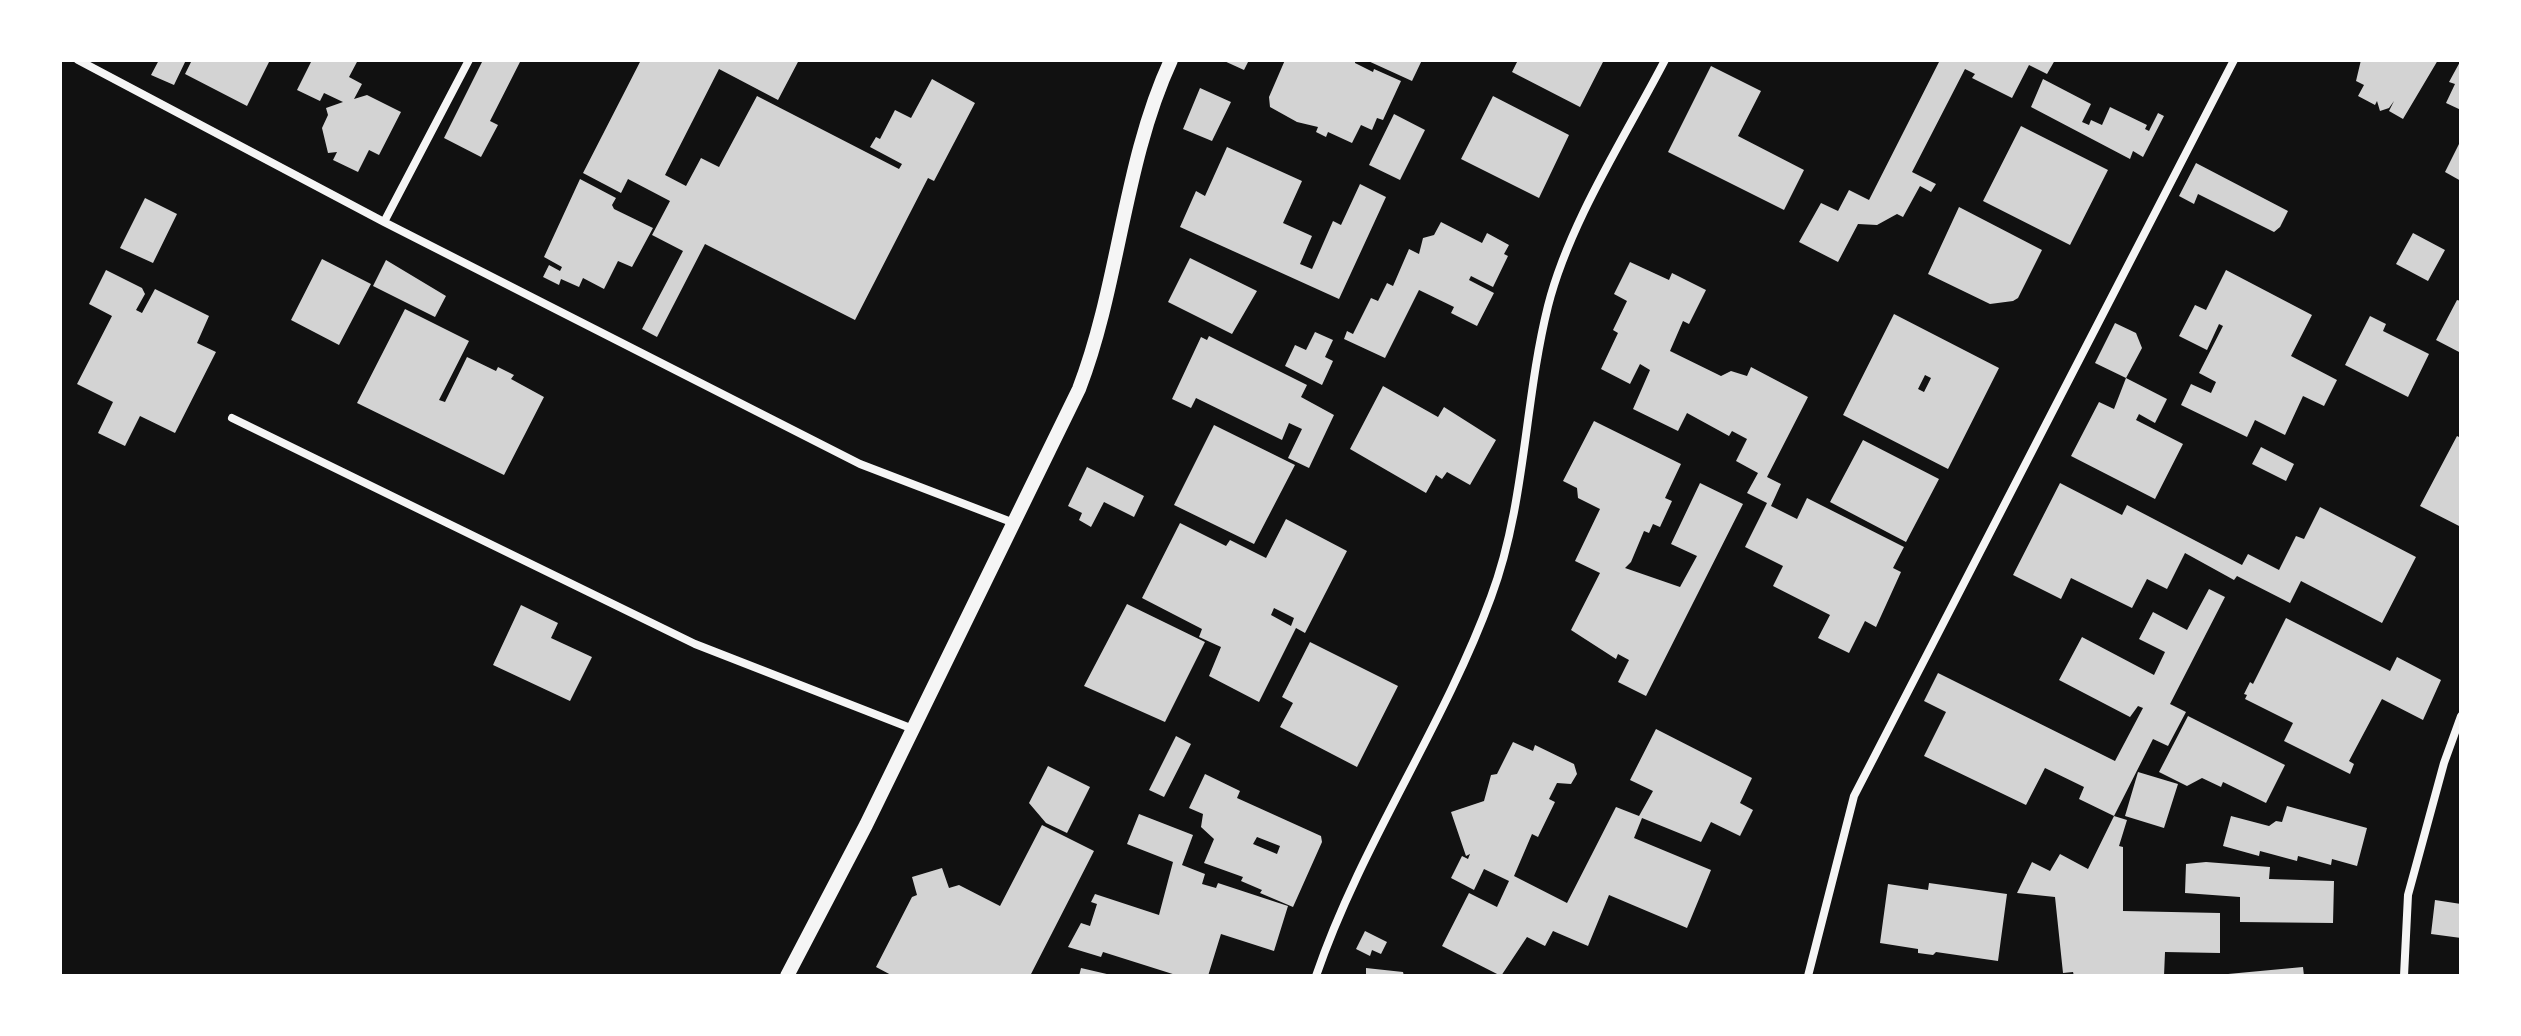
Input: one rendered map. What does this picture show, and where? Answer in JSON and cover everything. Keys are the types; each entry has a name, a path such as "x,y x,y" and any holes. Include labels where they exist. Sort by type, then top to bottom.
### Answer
{"street":[{"path":"78,60 384,222 860,464 1015,523"},
{"path":"384,222 469,60"},
{"path":"787,976 913,729 1067,414 1096,344 1142,143 1171,60"},
{"path":"1316,976 1334,922 1462,665 1491,597 1514,522 1548,305 1576,233 1665,60"},
{"path":"1808,976 1854,796 2234,60"},
{"path":"232,418 695,644 913,729"},
{"path":"2404,976 2408,895 2444,763 2461,716"}],"building":[{"path":"159,60 186,60 174,85 151,75"},
{"path":"192,60 270,60 247,106 185,74"},
{"path":"312,60 358,60 349,77 362,84 354,99 367,95 401,112 379,155 369,150 358,172 333,160 337,152 328,153 322,128 328,115 326,108 343,102 324,93 320,101 297,90"},
{"path":"483,60 521,60 490,121 498,125 481,157 444,138"},
{"path":"641,60 799,60 778,100 719,69 665,175 686,186 701,158 719,167 757,96 899,169 902,164 870,147 876,137 880,139 895,110 911,118 932,79 975,103 934,181 928,178 855,320 705,244 657,337 642,329 683,251 652,235 670,201 628,179 621,193 583,173"},
{"path":"1222,60 1249,60 1244,70"},
{"path":"1285,60 1355,60 1355,63 1373,72 1374,69 1401,81 1383,120 1377,118 1372,130 1361,125 1352,143 1328,132 1326,137 1316,132 1318,127 1297,122 1270,107 1269,97"},
{"path":"1366,60 1422,60 1412,81"},
{"path":"1518,60 1604,60 1580,107 1512,72"},
{"path":"1940,60 2055,60 2047,74 2029,65 2012,98 1972,78 1975,74 1965,69 1912,172 1936,184 1931,192 1920,186 1903,217 1897,214 1877,225 1858,224 1838,262 1799,242 1821,203 1838,211 1849,190 1869,200"},
{"path":"2361,60 2438,60 2403,119 2389,111 2394,101 2389,108 2380,111 2377,101 2375,105 2358,96 2364,85 2356,81"},
{"path":"2461,60 2461,110 2446,103 2455,84 2449,82"},
{"path":"1711,66 1761,91 1738,136 1804,170 1784,210 1668,152"},
{"path":"2043,79 2091,104 2082,122 2089,125 2091,120 2102,125 2110,107 2147,125 2145,129 2149,131 2158,113 2164,116 2143,157 2133,151 2130,159 2031,107"},
{"path":"1200,88 1231,102 1212,141 1183,129"},
{"path":"1493,96 1569,135 1539,198 1461,159"},
{"path":"1394,114 1425,130 1400,180 1369,165"},
{"path":"2021,126 2108,170 2070,245 1983,201"},
{"path":"2461,140 2461,181 2445,172"},
{"path":"1227,147 1302,181 1283,223 1312,236 1300,264 1312,269 1333,221 1341,225 1360,184 1386,197 1339,299 1180,227 1196,191 1205,196"},
{"path":"2196,163 2288,211 2280,227 2274,232 2198,194 2194,204 2179,196"},
{"path":"580,179 616,198 612,205 614,209 653,228 632,267 618,261 604,289 583,278 579,287 561,279 559,285 543,277 549,265 560,271 562,267 544,257"},
{"path":"145,198 177,214 153,263 120,248"},
{"path":"1959,207 2042,250 2018,298 1990,304 1928,274"},
{"path":"1441,222 1482,243 1487,233 1509,245 1504,254 1508,256 1493,287 1471,276 1469,280 1494,293 1477,326 1451,313 1454,307 1419,290 1385,358 1344,339 1347,331 1353,334 1371,298 1378,301 1387,283 1393,286 1409,249 1419,254 1423,238 1434,235"},
{"path":"2413,233 2445,250 2428,281 2396,264"},
{"path":"1190,258 1257,291 1232,334 1168,302"},
{"path":"322,259 371,284 339,345 291,320"},
{"path":"386,260 446,296 435,317 373,286"},
{"path":"1630,262 1669,280 1672,273 1706,290 1689,324 1683,321 1670,351 1721,376 1731,371 1747,376 1751,367 1808,397 1767,477 1781,484 1771,506 1797,519 1807,498 1904,547 1893,568 1901,572 1876,627 1865,621 1849,653 1818,638 1830,615 1773,586 1783,566 1745,547 1767,503 1747,493 1758,473 1736,461 1747,439 1732,431 1729,436 1687,413 1678,431 1633,409 1650,370 1640,364 1630,384 1601,369 1618,333 1613,330 1627,301 1614,294"},
{"path":"106,270 142,288 145,294 136,310 142,313 155,289 209,316 197,343 216,352 175,433 140,416 125,446 98,433 113,402 77,384 112,316 89,304"},
{"path":"2226,270 2312,315 2291,356 2337,380 2324,406 2303,396 2285,435 2255,420 2247,437 2181,405 2191,384 2211,393 2216,382 2199,373 2223,326 2219,324 2207,350 2179,336 2195,305 2206,310"},
{"path":"2457,300 2461,301 2461,353 2436,340"},
{"path":"405,309 469,341 439,400 445,402 467,357 496,371 498,367 514,375 511,379 544,397 504,475 357,403"},
{"path":"1894,314 1999,368 1948,469 1843,415","holes":["1925,375 1931,378 1924,392 1918,389"]},
{"path":"2370,316 2386,324 2383,331 2429,354 2408,397 2345,365"},
{"path":"2115,323 2136,333 2142,348 2126,378 2095,363"},
{"path":"1315,332 1333,340 1325,357 1333,361 1322,385 1285,366 1295,345 1306,350"},
{"path":"1209,336 1307,385 1301,397 1334,415 1309,468 1288,458 1302,429 1289,423 1282,440 1196,398 1191,408 1172,399 1201,337 1207,340"},
{"path":"2126,378 2167,399 2155,423 2139,414 2136,420 2183,444 2155,499 2071,456 2099,402 2114,409"},
{"path":"1383,386 1438,417 1444,407 1496,440 1470,485 1447,472 1442,479 1436,475 1426,493 1350,449"},
{"path":"1594,421 1681,464 1665,498 1672,501 1660,527 1653,524 1649,533 1644,531 1631,562 1625,568 1680,587 1697,556 1671,544 1700,483 1743,504 1646,696 1618,682 1629,660 1618,654 1616,659 1571,630 1600,573 1575,561 1600,509 1578,498 1577,488 1563,481"},
{"path":"1214,425 1295,465 1254,544 1174,505"},
{"path":"2457,436 2461,438 2461,527 2420,506"},
{"path":"1863,440 1939,479 1906,542 1830,502"},
{"path":"2261,447 2294,464 2286,481 2252,464"},
{"path":"1087,467 1144,496 1134,517 1104,502 1091,527 1079,520 1082,513 1068,506"},
{"path":"2060,483 2122,515 2127,505 2242,565 2248,554 2279,570 2296,536 2304,539 2320,507 2416,557 2382,623 2301,581 2290,603 2237,576 2234,580 2185,553 2167,589 2147,579 2132,608 2071,578 2061,599 2013,575"},
{"path":"1286,519 1347,551 1305,633 1296,628 1259,702 1209,676 1221,647 1199,637 1202,629 1142,598 1180,523 1226,546 1230,540 1266,558","holes":["1274,608 1294,618 1291,626 1271,615"]},
{"path":"2209,589 2225,597 2170,704 2186,712 2168,746 2153,739 2114,816 2079,799 2084,787 2045,768 2026,805 1924,756 1946,712 1924,701 1938,673 2115,761 2143,708 2138,706 2130,717 2059,680 2082,637 2154,675 2165,652 2139,639 2153,612 2187,630"},
{"path":"1127,604 1205,642 1165,722 1084,686"},
{"path":"521,605 558,623 551,638 592,657 570,701 493,665"},
{"path":"2286,618 2390,671 2397,657 2441,680 2423,720 2382,699 2349,761 2354,764 2350,774 2284,741 2293,723 2245,699 2247,695 2244,694 2250,682 2253,684"},
{"path":"1310,642 1398,686 1357,767 1280,727 1293,703 1282,697"},
{"path":"2188,716 2285,765 2266,803 2223,782 2221,787 2202,778 2187,786 2159,772"},
{"path":"1656,729 1752,778 1740,803 1753,810 1740,836 1711,822 1701,842 1642,818 1634,838 1711,870 1687,928 1609,895 1588,946 1553,931 1545,946 1527,937 1501,976 1442,946 1469,893 1497,907 1509,881 1484,869 1474,890 1451,878 1462,856 1468,859 1470,854 1466,856 1451,812 1484,801 1491,775 1497,774 1513,742 1533,751 1535,745 1574,764 1577,774 1571,784 1557,783 1549,799 1555,802 1538,837 1532,834 1514,876 1567,903 1616,807 1639,816 1653,791 1630,780"},
{"path":"1176,736 1191,744 1164,797 1149,790"},
{"path":"1048,766 1090,787 1067,833 1046,823 1029,803"},
{"path":"2138,772 2178,784 2164,828 2125,816"},
{"path":"1205,774 1240,791 1237,798 1321,836 1322,842 1293,907 1260,893 1262,890 1241,881 1243,877 1204,863 1214,839 1201,827 1203,814 1189,808","holes":["1257,837 1280,846 1277,854 1253,844"]},
{"path":"2287,806 2367,828 2357,866 2332,859 2331,865 2298,856 2297,861 2260,851 2259,856 2223,846 2231,816 2269,826 2276,821 2282,822"},
{"path":"1139,814 1193,835 1182,865 1205,874 1202,884 1216,888 1218,883 1288,906 1274,951 1221,934 1208,976 1179,976 1103,952 1101,957 1068,947 1081,923 1090,926 1097,904 1091,902 1095,894 1159,915 1173,862 1127,844"},
{"path":"2114,816 2127,820 2119,846 2123,847 2123,911 2220,913 2220,953 2165,952 2164,976 2074,976 2073,972 2063,973 2055,897 2017,893 2032,862 2050,871 2060,854 2088,869"},
{"path":"1042,825 1094,851 1030,976 893,976 876,967 912,897 917,895 912,877 942,868 949,888 959,885 1000,906"},
{"path":"2206,862 2270,867 2269,879 2334,881 2333,923 2240,922 2240,897 2185,893 2186,864"},
{"path":"1929,883 2007,894 1998,961 1936,952 1933,955 1918,953 1918,949 1880,943 1888,884 1928,890"},
{"path":"2435,900 2461,904 2461,938 2431,934"},
{"path":"1365,931 1387,942 1381,954 1372,950 1370,956 1356,949"},
{"path":"2303,967 2304,976 2228,974"},
{"path":"1081,968 1111,975 1079,976"},
{"path":"1366,968 1403,972 1404,976 1366,976"}]}
